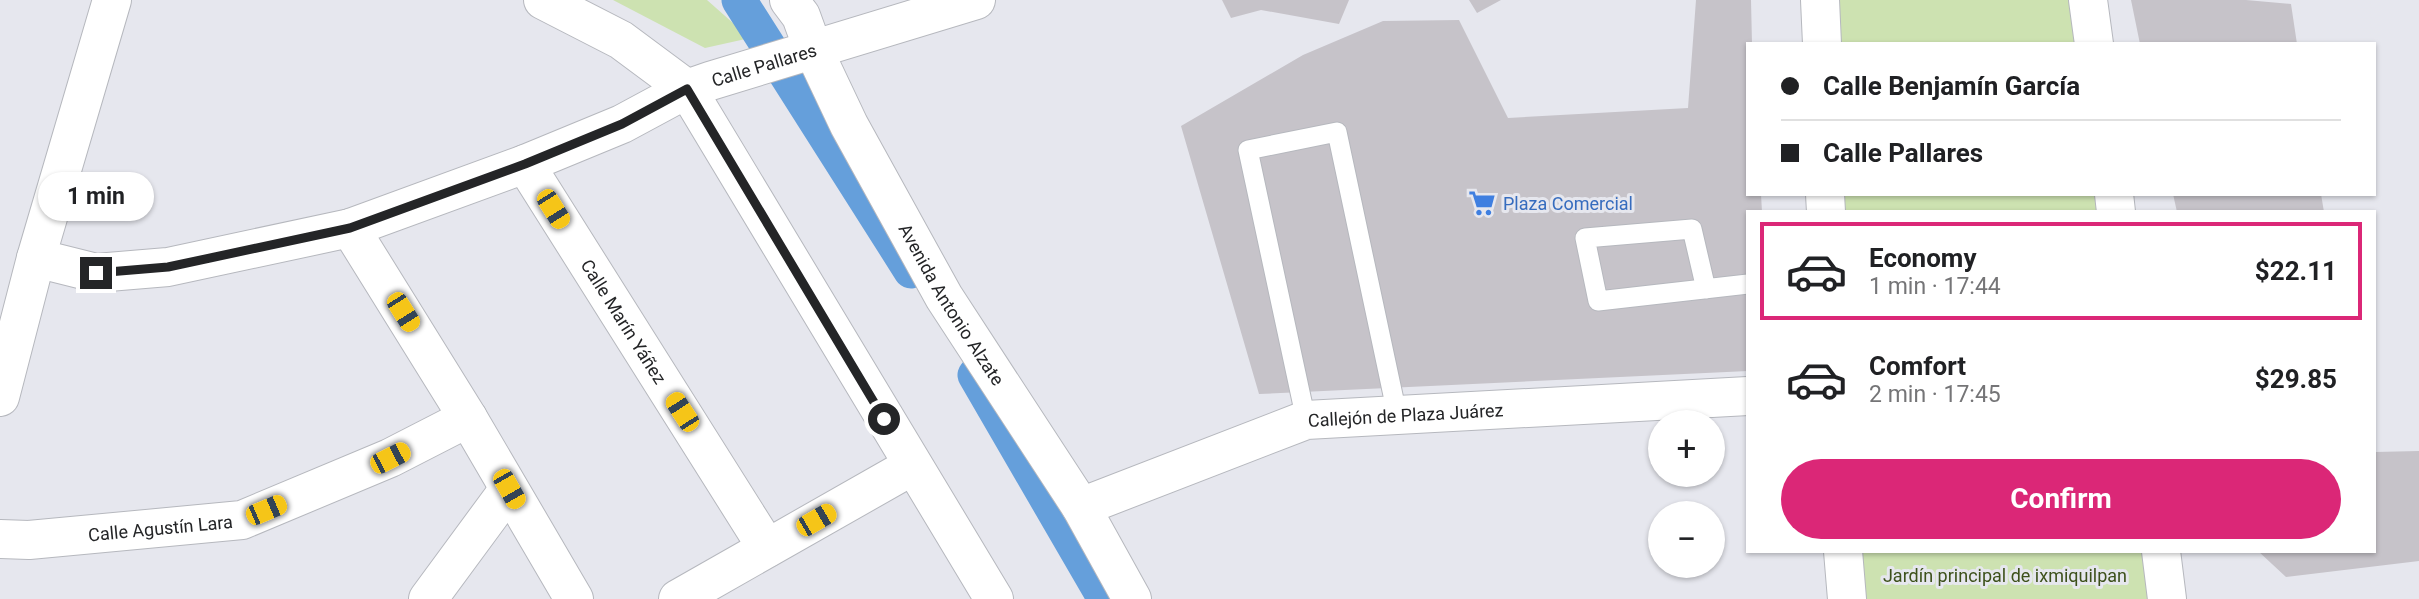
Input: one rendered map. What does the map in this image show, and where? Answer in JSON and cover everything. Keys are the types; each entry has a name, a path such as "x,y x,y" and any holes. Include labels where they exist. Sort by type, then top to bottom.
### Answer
{"street":[{"path":"1,390 10,314 36,258 112,0"},
{"path":"543,0 621,40 699,85 912,466 993,599"},
{"name":"Avenida Antonio Alzate","path":"789,0 801,16 804,52 849,125 944,297 1081,507 1132,599"},
{"name":"Calle Pallares","path":"36,258 96,273 168,267 350,228 525,164 622,124 699,85 976,0"},
{"path":"1821,0 1822,42"},
{"path":"2088,0 2094,42"},
{"name":"Calle Marín Yáñez","path":"525,164 767,548"},
{"path":"350,228 468,418 574,599"},
{"name":"Callejón de Plaza Juárez","path":"1081,507 1306,420 1746,396"},
{"name":"Calle Agustín Lara","path":"0,539 29,540 242,520 390,458 468,418"},
{"path":"678,599 912,466"},
{"path":"428,599 509,489"},
{"path":"1843,553 1847,599"},
{"path":"2161,553 2167,599"}],"lane":[{"path":"1306,420 1248,150 1337,132 1397,415"},
{"path":"1706,289 1692,229 1585,238 1598,301 1746,285"}],"green space":[{"path":"613,0 707,0 750,38 705,48"},
{"path":"1820,0 2088,0 2094,42 1822,42"},
{"path":"1825,196 2114,196 2116,210 1826,210"},
{"name":"Jardín principal de ixmiquilpan","path":"1843,553 2161,553 2167,599 1847,599"}],"building":[{"path":"1222,0 1349,0 1339,24 1261,10 1231,18"},
{"path":"1469,0 1501,0 1477,13"},
{"name":"Plaza Comercial","path":"1696,0 1751,0 1752,42 1746,42 1746,196 1761,196 1762,210 1746,210 1746,371 1259,394 1181,126 1303,55 1383,21 1459,20 1508,118 1688,108"},
{"path":"2131,0 2246,0 2291,4 2297,42 2140,42"},
{"path":"2173,196 2321,196 2324,210 2177,210"},
{"path":"2419,451 2419,561 2286,577 2260,553 2376,553 2376,452"}],"waterway":[{"path":"739,0 911,271"},
{"path":"975,375 1105,599"}],"place":[{"name":"Plaza Comercial","path":"1482,203"}],"route":[{"path":"96,273 168,267 350,228 525,164 622,124 687,89 884,419"}]}
